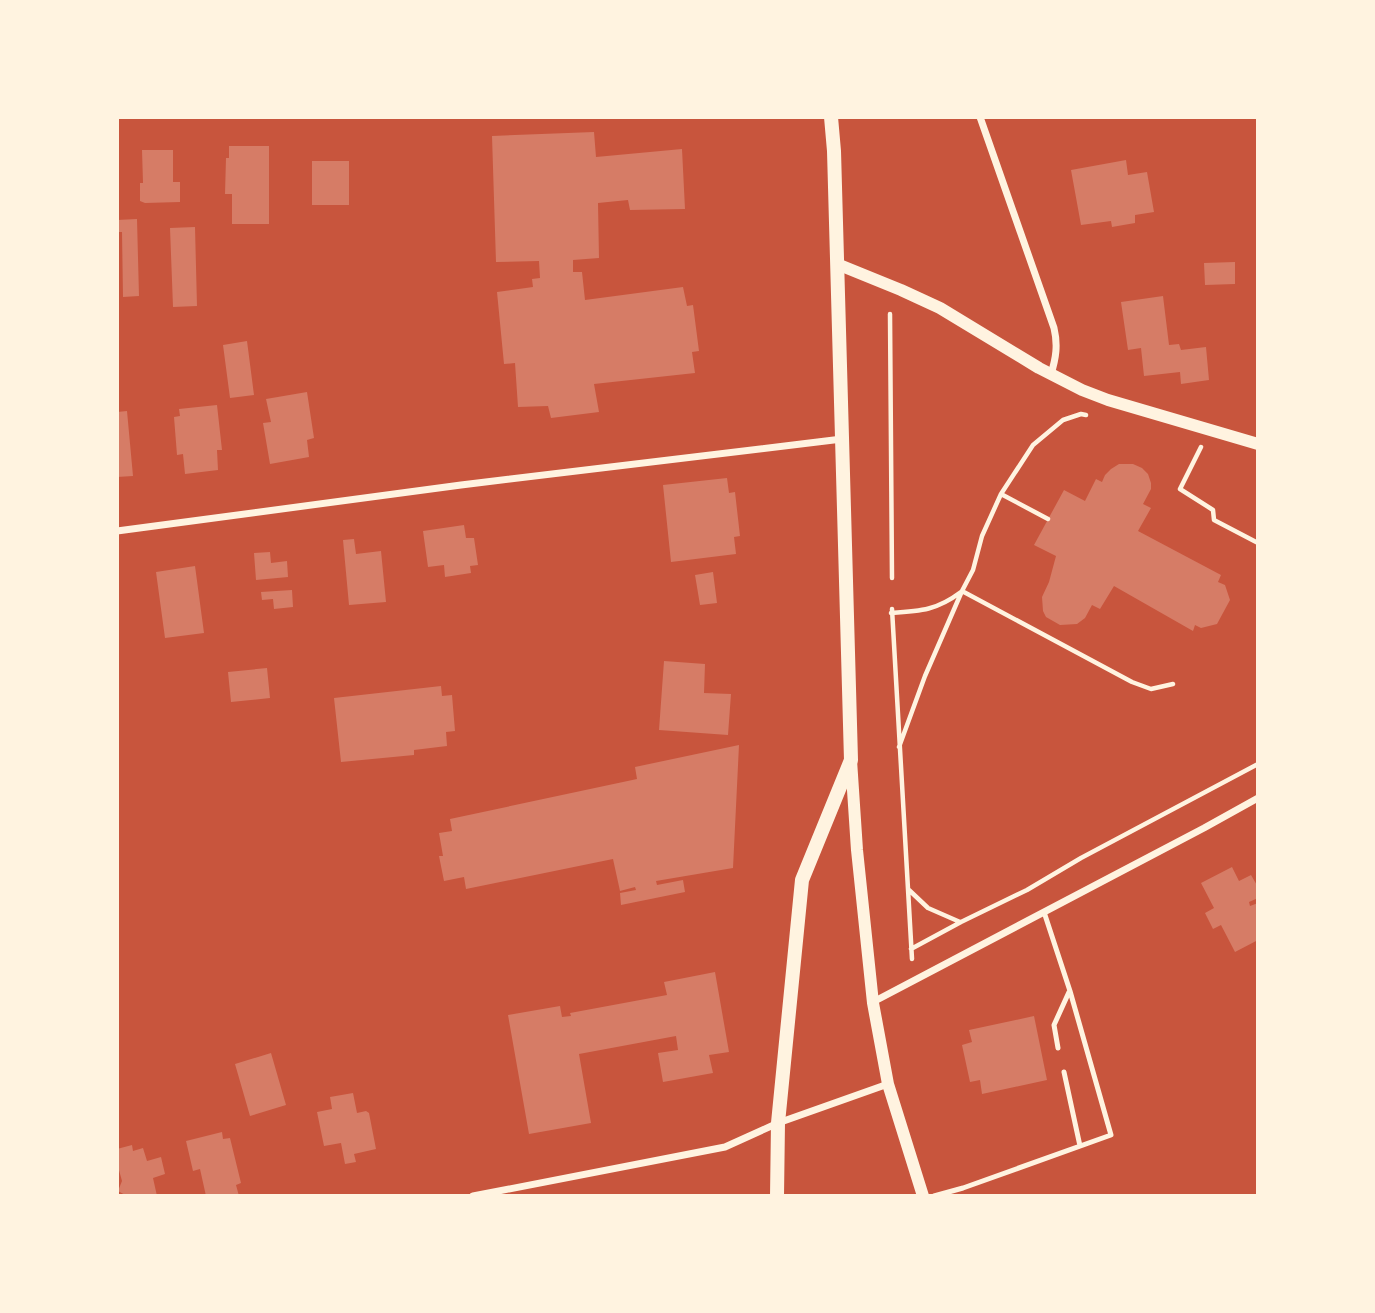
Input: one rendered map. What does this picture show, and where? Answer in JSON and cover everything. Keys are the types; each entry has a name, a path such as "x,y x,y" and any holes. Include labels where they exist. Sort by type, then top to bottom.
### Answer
{"main road":[{"path":"777,1196 778,1123 802,880 851,760 831,117"}],"street":[{"path":"980,117 1057,338 1057,353 1051,374"},
{"path":"837,264 940,308 1082,390 1258,444"},
{"path":"117,531 461,485 842,439"},
{"path":"851,760 857,850 873,1003 888,1084 923,1196"},
{"path":"873,1003 1258,798"},
{"path":"473,1196 725,1147 778,1123 888,1084"}],"lane":[{"path":"934,1196 1111,1135 1070,991 1044,912"},
{"path":"1058,1048 1054,1025 1070,991"},
{"path":"1064,1072 1080,1146"}],"path":[{"path":"890,314 892,578"},
{"path":"899,747 925,676 973,570 982,536 1001,494 1033,445 1062,420"},
{"path":"1201,446 1180,489 1213,510 1214,520 1258,543"},
{"path":"1001,494 1048,519"},
{"path":"912,959 892,611 929,609 946,603 962,591"},
{"path":"962,591 1132,682 1152,689 1173,684"},
{"path":"911,949 1027,890 1081,858 1258,764"},
{"path":"908,890 928,908 961,922"}],"building":[{"path":"594,132 596,157 682,149 685,209 630,210 628,200 598,203 599,258 573,260 573,272 582,272 585,300 683,287 687,306 693,305 699,351 692,352 695,373 594,384 599,412 551,418 548,406 518,407 515,363 504,364 497,292 533,287 532,279 540,278 539,261 496,262 492,136"},
{"path":"229,146 269,146 269,224 232,224 232,194 225,194"},
{"path":"142,150 173,150 173,182 180,182 180,202 140,201 140,183 143,183"},
{"path":"1126,160 1128,175 1147,172 1154,212 1135,215 1135,223 1112,227 1111,221 1081,225 1071,170"},
{"path":"312,161 349,161 349,205 312,205"},
{"path":"137,219 139,296 123,297 122,232 117,232 117,220"},
{"path":"195,227 197,306 173,307 170,228"},
{"path":"1235,262 1235,284 1205,285 1204,263"},
{"path":"1163,296 1169,345 1179,344 1181,350 1206,347 1209,380 1181,384 1180,372 1144,376 1141,348 1128,350 1121,302"},
{"path":"247,341 254,395 230,398 223,345"},
{"path":"307,392 314,438 307,440 309,457 270,464 263,423 271,422 266,399"},
{"path":"217,405 222,450 217,450 218,470 185,474 183,454 177,455 174,417 180,416 179,409"},
{"path":"127,411 133,476 117,477 117,412"},
{"path":"1119,464 1133,464 1142,468 1151,483 1151,489 1143,504 1151,508 1138,531 1221,575 1218,582 1225,585 1230,600 1217,624 1201,628 1195,625 1193,631 1114,586 1100,609 1092,605 1085,618 1077,624 1060,625 1046,617 1042,597 1056,556 1034,545 1064,490 1085,501 1096,479 1102,482 1105,475"},
{"path":"727,478 729,493 735,492 740,536 734,537 736,554 671,562 663,485"},
{"path":"464,525 466,538 474,538 478,565 470,566 471,573 445,577 444,565 428,567 423,531"},
{"path":"354,539 356,554 381,551 386,602 349,605 343,540"},
{"path":"270,552 271,563 287,561 288,577 256,580 254,553"},
{"path":"195,566 204,633 165,638 156,572"},
{"path":"713,572 717,603 700,605 695,575"},
{"path":"292,590 293,607 274,609 273,599 262,600 261,592"},
{"path":"664,661 705,664 704,693 731,694 728,735 659,730"},
{"path":"267,668 270,698 231,702 228,672"},
{"path":"441,686 442,696 452,695 455,731 446,732 447,746 414,750 414,755 341,762 334,698"},
{"path":"739,745 733,868 656,881 657,885 683,880 685,892 621,905 620,893 636,890 635,887 620,891 613,859 466,889 464,877 444,881 439,856 443,856 439,833 452,831 450,819 637,779 635,767"},
{"path":"1232,867 1239,881 1251,875 1258,887 1258,898 1249,902 1250,906 1258,903 1258,940 1235,952 1221,925 1213,929 1205,913 1214,908 1201,883"},
{"path":"715,972 729,1052 709,1055 713,1073 663,1082 658,1053 678,1050 676,1036 579,1054 591,1123 529,1134 508,1015 560,1006 562,1017 571,1016 570,1013 667,995 664,982"},
{"path":"1034,1016 1047,1080 982,1094 980,1080 970,1082 962,1045 972,1042 969,1030"},
{"path":"271,1053 286,1105 250,1116 235,1064"},
{"path":"353,1093 357,1113 369,1113 376,1149 354,1154 356,1162 345,1164 341,1143 324,1146 317,1112 332,1109 330,1097"},
{"path":"222,1132 223,1139 230,1138 241,1183 236,1185 239,1196 206,1196 200,1169 193,1171 186,1141"},
{"path":"132,1145 133,1151 143,1148 147,1161 161,1157 165,1174 153,1178 157,1196 127,1196 118,1191 122,1181 117,1163 117,1149"}]}
